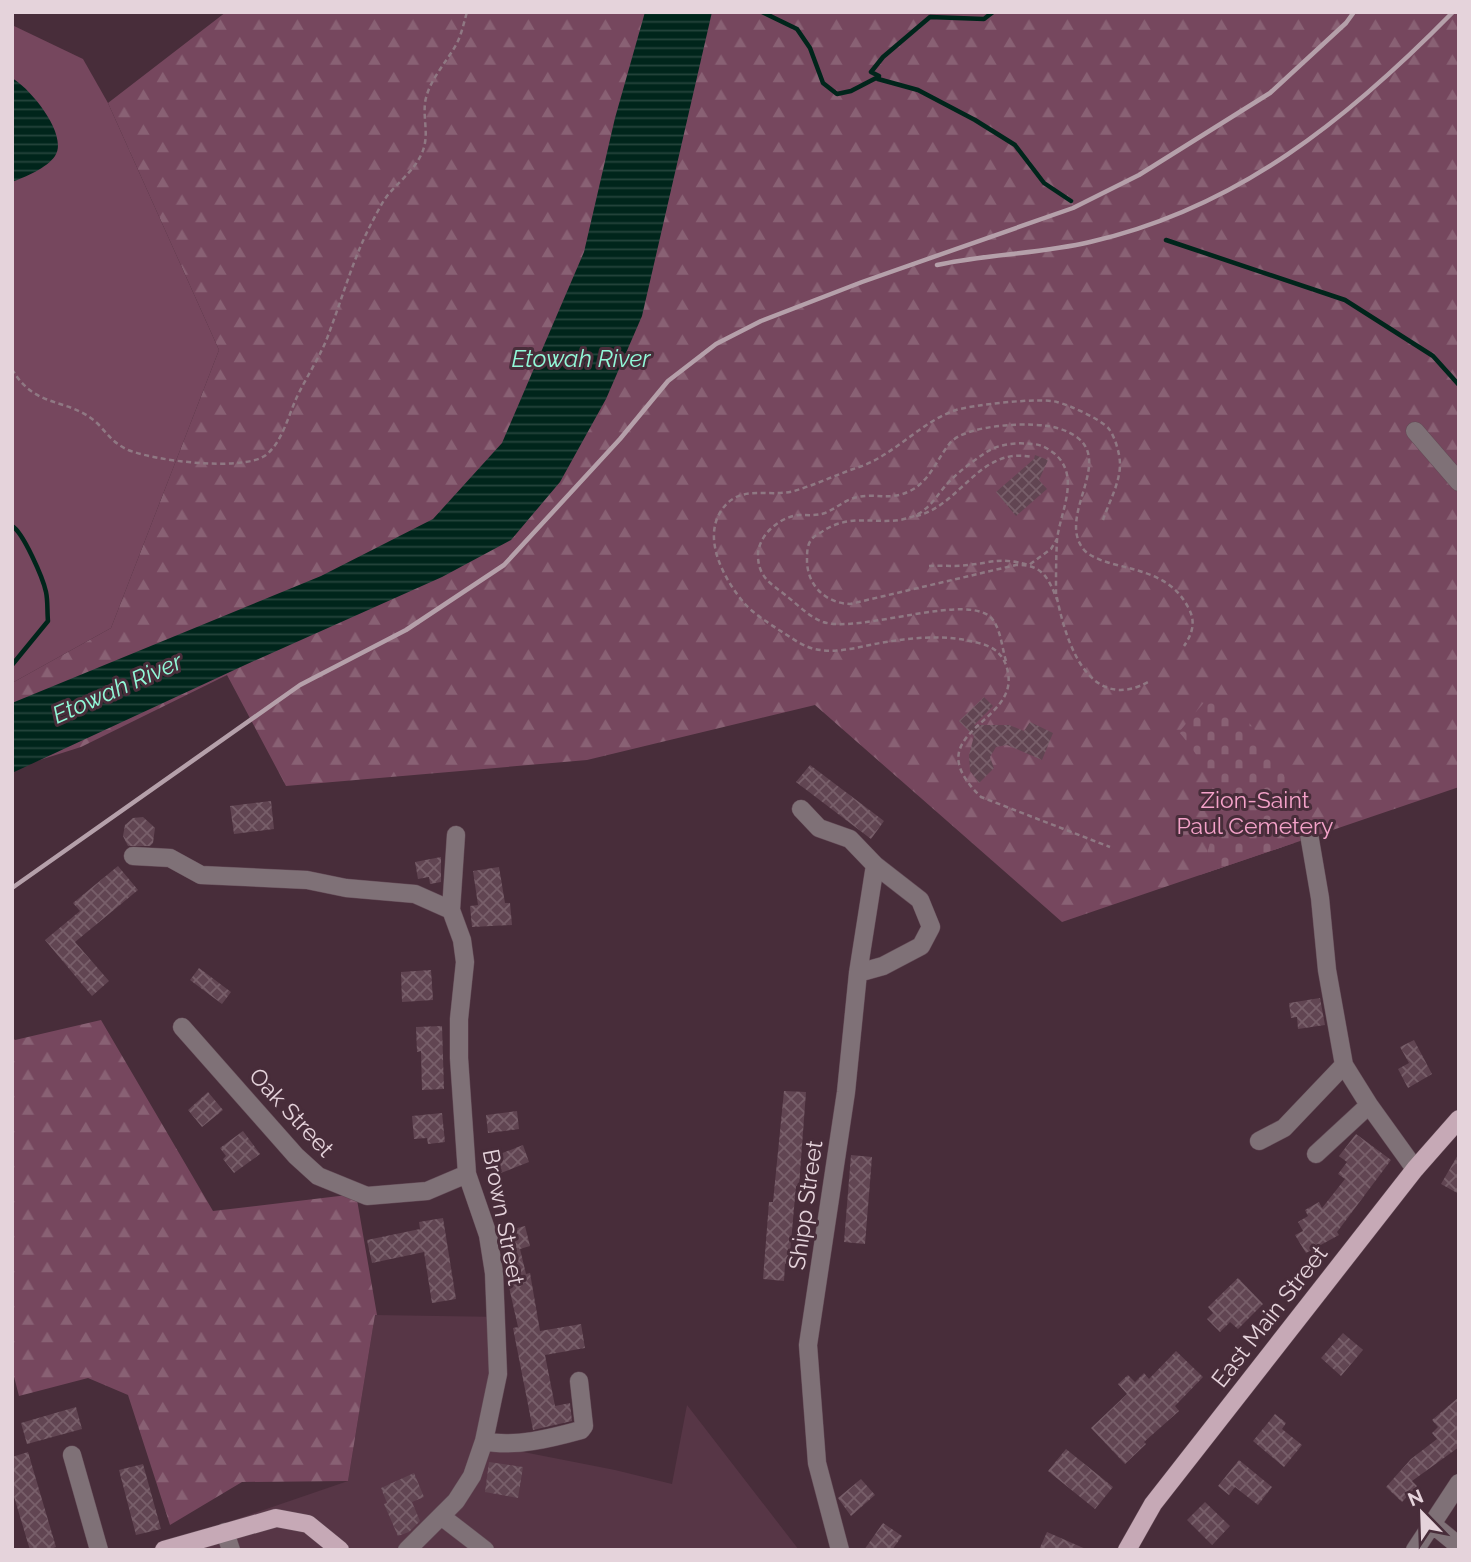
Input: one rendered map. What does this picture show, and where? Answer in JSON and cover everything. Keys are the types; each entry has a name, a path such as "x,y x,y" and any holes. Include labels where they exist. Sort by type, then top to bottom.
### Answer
{"main road":[{"name":"East Main Street","path":"1127,1550 1153,1504 1415,1169 1459,1119"},
{"path":"164,1550 276,1518 308,1524 340,1550"}],"street":[{"path":"1415,431 1459,482"},
{"path":"801,809 819,828 850,839 875,865 920,900 931,927 922,946 883,966 858,973"},
{"path":"132,856 170,858 201,874 307,880 346,888 415,894 451,910 456,835"},
{"path":"1309,835 1321,898 1327,970 1344,1065 1415,1169"},
{"name":"Shipp Street","path":"840,1550 817,1462 808,1345 846,1092 858,973 875,865"},
{"name":"Brown Street","path":"407,1550 456,1501 472,1476 484,1441 498,1374 496,1302 488,1235 467,1174 459,1058 459,1019 465,962 462,940 451,910"},
{"name":"Oak Street","path":"182,1027 296,1156 318,1177 367,1196 427,1191 467,1174"},
{"path":"1259,1141 1284,1128 1344,1065"},
{"path":"1316,1154 1369,1105"},
{"path":"484,1441 494,1444 510,1443 581,1430 585,1419 579,1381"},
{"path":"72,1455 99,1550"},
{"path":"1415,1550 1459,1483"},
{"path":"441,1516 485,1550"},
{"path":"1431,1523 1459,1546"},
{"path":"225,1532 231,1550"}],"path":[{"path":"12,369 19,382 30,393 89,417 113,442 141,455 222,464 247,463 259,460 269,453 278,443 298,394 329,334 356,254 372,222 388,196 421,156 426,142 425,105 429,90 458,41 467,12"},
{"path":"1007,664 996,651 979,643 950,637 911,638 833,651 799,643 745,604 727,577 713,540 715,523 721,510 733,498 748,492 790,492 841,472 862,467 955,410 1030,401 1056,401 1084,413 1108,428 1116,444 1121,462 1118,479 1103,520"},
{"path":"1110,847 981,797 967,784 960,770 961,746 966,736 996,709 1006,695 1010,681 996,627 985,612 948,609 886,620 836,624 821,621 764,578 758,557 761,542 771,528 786,518 798,515 814,516 859,496 895,497 913,490 929,476 952,440 962,434 978,429 1027,425 1054,427 1070,432 1082,441 1088,453 1091,468 1077,523 1084,550 1099,561 1147,572 1167,581 1183,597 1192,612 1193,630 1184,646"},
{"path":"910,518 927,507 948,483 988,451 1006,445 1040,444 1061,459 1068,478 1056,568 1061,617 1075,655 1081,667 1094,681 1117,690 1128,690 1150,681"},
{"path":"1032,457 1023,455 995,461 964,483 946,503 928,514 886,521 852,520 829,527 811,539 807,551 808,575 814,586 827,598 841,604 850,604 1016,565 1029,565 1051,549 1058,538"},
{"path":"929,566 968,565 996,559 1029,565 1041,571 1049,580 1058,602"}],"shaded area":[{"path":"375,1315 503,1317 493,1446 672,1484 687,1405 799,1550 147,1550 348,1481"}],"green space":[{"path":"226,12 1459,12 1459,787 1062,922 815,705 587,760 286,786 227,675 81,747 24,765 12,773 12,683 111,628 219,350 108,103"},
{"path":"12,25 83,59 108,103 219,350 111,628 12,683"},
{"name":"Zion-Saint Paul Cemetery","path":"1207,699 1219,700 1250,724 1275,755 1297,804 1294,843 1200,875 1212,833 1215,800 1204,768 1179,732"},
{"path":"101,1020 213,1211 356,1194 377,1315 348,1481 242,1482 170,1525 128,1395 88,1378 19,1396 12,1369 12,1037 15,1040"}],"water":[{"name":"Etowah River","path":"645,12 712,12 642,316 606,399 560,482 511,540 442,577 12,773 12,703 321,576 433,519 502,443 584,252 615,118"},
{"path":"12,78 28,91 46,113 57,136 58,147 55,156 47,164 12,182"}],"building":[{"path":"1035,455 1048,460 1039,480 1047,489 1016,516 996,492 1034,459"},
{"path":"984,697 993,706 974,725 1009,725 1024,731 1030,722 1053,733 1042,760 1007,745 996,747 990,757 994,768 979,783 970,771 969,755 974,736 959,721"},
{"path":"810,765 884,821 871,839 796,782"},
{"path":"271,801 274,829 234,834 230,806"},
{"path":"143,817 155,828 153,843 150,846 128,846 123,836 125,825 133,818"},
{"path":"441,857 441,882 430,884 429,877 418,879 415,862"},
{"path":"118,866 138,890 75,942 109,981 92,996 45,940 80,911 73,903"},
{"path":"499,867 505,903 510,903 512,925 472,927 470,906 478,905 473,871"},
{"path":"199,968 231,992 222,1004 190,980"},
{"path":"431,970 433,1000 402,1002 401,972"},
{"path":"1320,998 1325,1025 1298,1029 1297,1017 1291,1018 1289,1003"},
{"path":"442,1026 444,1089 422,1090 421,1051 417,1052 416,1027"},
{"path":"1414,1040 1432,1074 1408,1088 1398,1069 1409,1063 1400,1047"},
{"path":"784,1091 806,1092 799,1186 796,1186 789,1264 785,1264 784,1281 763,1279 769,1202 773,1202"},
{"path":"208,1092 223,1110 202,1127 188,1110"},
{"path":"517,1111 519,1129 488,1133 486,1115"},
{"path":"442,1113 445,1142 428,1144 427,1138 414,1139 412,1116"},
{"path":"243,1131 260,1154 234,1173 223,1159 226,1156 220,1148"},
{"path":"1356,1134 1391,1160 1337,1232 1339,1235 1306,1253 1295,1235 1303,1231 1298,1222 1308,1216 1305,1210 1319,1202 1322,1208 1345,1179 1338,1174 1347,1162 1339,1156"},
{"path":"523,1145 529,1162 501,1173 495,1156"},
{"path":"1459,1153 1459,1194 1441,1184"},
{"path":"851,1155 872,1157 865,1244 844,1242"},
{"path":"443,1218 456,1299 432,1303 424,1252 372,1263 367,1240 420,1229 419,1222"},
{"path":"525,1226 530,1246 520,1249 526,1274 530,1273 540,1331 581,1324 585,1348 545,1355 555,1406 570,1403 572,1421 533,1430 513,1328 518,1327 507,1278 511,1277 499,1233"},
{"path":"1238,1278 1263,1304 1238,1329 1230,1322 1220,1332 1207,1319 1213,1313 1208,1307"},
{"path":"1343,1333 1363,1350 1341,1376 1321,1358"},
{"path":"1176,1351 1203,1377 1175,1406 1179,1411 1144,1442 1146,1444 1125,1464 1091,1428 1127,1394 1118,1384 1128,1375 1135,1382 1144,1373 1149,1379"},
{"path":"1459,1397 1459,1447 1412,1481 1417,1486 1402,1502 1386,1487 1411,1459 1437,1439 1432,1433 1438,1427 1432,1420"},
{"path":"76,1407 82,1429 27,1444 21,1423"},
{"path":"1275,1414 1286,1423 1282,1429 1302,1445 1284,1467 1253,1441"},
{"path":"1066,1449 1113,1487 1095,1509 1048,1471"},
{"path":"28,1452 56,1547 48,1550 30,1550 12,1490 12,1457"},
{"path":"1239,1460 1272,1487 1258,1505 1235,1487 1229,1495 1218,1486"},
{"path":"489,1462 523,1467 518,1498 485,1492"},
{"path":"143,1464 161,1529 136,1535 119,1470"},
{"path":"414,1473 424,1497 412,1502 420,1521 409,1532 398,1536 384,1504 387,1503 381,1488"},
{"path":"861,1479 875,1495 851,1516 838,1498"},
{"path":"1205,1502 1230,1526 1212,1545 1187,1520"},
{"path":"883,1523 902,1536 892,1550 864,1550"},
{"path":"1047,1532 1088,1550 1039,1550"}],"waterway":[{"path":"762,12 797,29 810,48 823,83 837,94 851,91 878,77"},
{"path":"993,12 984,19 930,17 883,57 871,72 879,76 878,79 918,90 1015,145 1044,183 1071,201"},
{"path":"1166,240 1345,300 1433,356 1459,385"},
{"path":"12,526 27,546 41,577 47,595 48,621 12,665"}],"railway":[{"path":"12,888 300,685 406,630 504,565 620,439 668,381 716,344 761,321 862,282 1073,208 1139,175 1270,93 1346,23 1354,12"},
{"path":"937,265 1090,242 1144,227 1194,207 1288,154 1331,123 1373,88 1453,12"}]}
